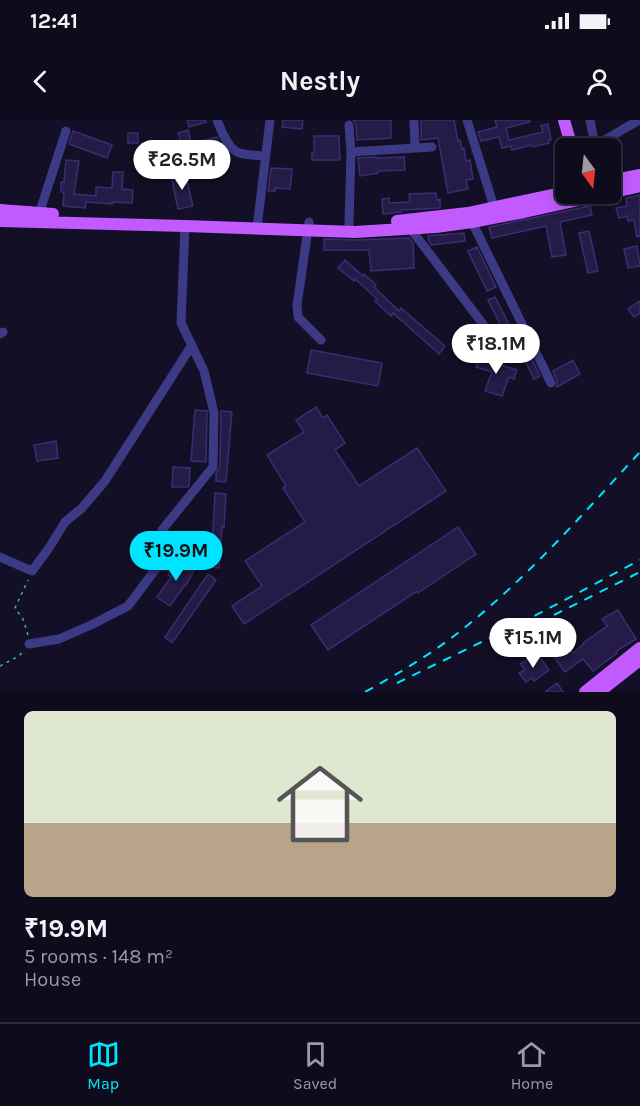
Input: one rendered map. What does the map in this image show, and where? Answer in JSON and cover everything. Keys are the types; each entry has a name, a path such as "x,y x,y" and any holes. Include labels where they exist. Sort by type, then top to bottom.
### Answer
{"main road":[{"path":"564,120 569,138"},
{"path":"621,179 640,175"},
{"path":"621,190 640,186"},
{"path":"308,226 414,220 468,213 555,194"},
{"path":"0,221 37,218 258,224 308,226 355,232 436,227 472,222 555,203"},
{"path":"0,210 37,218 185,226 258,224"},
{"path":"593,691 640,648"},
{"path":"593,691 640,660"}],"street":[{"path":"217,120 226,140 237,152 266,156"},
{"path":"258,224 270,120"},
{"path":"414,120 415,148"},
{"path":"467,120 494,207"},
{"path":"590,120 592,138"},
{"path":"608,138 639,120"},
{"path":"349,125 351,152 349,224"},
{"path":"37,218 66,131"},
{"path":"351,152 432,147"},
{"path":"472,222 551,383"},
{"path":"29,644 59,639 128,606 158,566 162,530 213,467 214,413 204,371 181,323 185,226"},
{"path":"308,226 297,305 298,317 321,340"},
{"path":"410,228 498,344"},
{"path":"0,557 32,571 65,522 82,508 105,481 192,345"}],"path":[{"path":"0,666 19,656 29,644 23,619 15,608 32,571"}],"building":[{"path":"187,120 206,120 206,122 189,127"},
{"path":"283,120 303,120 302,129 282,127"},
{"path":"353,120 391,120 391,138 357,140 356,124"},
{"path":"421,120 454,120 458,141 460,140 462,149 464,148 466,161 470,160 473,179 466,180 468,189 448,193 438,138 421,140"},
{"path":"495,120 529,120 530,122 506,128 509,140 543,132 541,126 548,124 551,140 548,140 549,143 512,150 511,146 502,148 499,137 481,141 478,132 497,127"},
{"path":"188,130 193,149 184,152 178,133"},
{"path":"73,131 112,145 107,158 69,144"},
{"path":"128,133 138,133 138,143 128,143"},
{"path":"314,136 339,136 340,160 312,160"},
{"path":"217,137 220,149 196,156 193,143"},
{"path":"404,157 405,170 378,171 378,173 360,176 358,158"},
{"path":"66,160 79,161 74,194 96,196 96,187 112,188 113,172 123,172 122,189 133,190 132,203 86,202 85,208 63,206 64,192 61,192 61,182 64,182"},
{"path":"271,168 292,169 290,189 275,188 275,191 268,191"},
{"path":"185,172 193,206 178,209 171,175"},
{"path":"436,193 437,200 440,199 440,208 401,210 401,212 383,214 382,199 389,198 389,203 410,202 409,194"},
{"path":"640,195 640,236 637,237 634,220 628,221 627,216 619,218 616,208 627,206 626,198"},
{"path":"590,206 592,215 560,222 566,255 552,257 546,226 492,238 489,227"},
{"path":"589,231 598,271 588,273 579,233"},
{"path":"464,233 465,241 431,245 428,236"},
{"path":"409,238 413,243 414,268 371,271 369,250 324,250 324,239"},
{"path":"637,246 640,266 628,268 624,249"},
{"path":"477,247 496,287 487,291 468,251"},
{"path":"345,260 376,285 374,287 399,311 401,308 445,346 439,354 393,313 391,316 375,301 377,299 355,279 354,281 338,268"},
{"path":"495,297 513,332 506,336 488,300"},
{"path":"640,301 640,313 634,317 628,309"},
{"path":"521,337 540,376 534,379 515,340"},
{"path":"311,350 382,363 378,386 307,373"},
{"path":"479,357 517,370 514,379 509,377 502,396 485,391 492,372 476,367"},
{"path":"573,360 580,374 557,387 553,371"},
{"path":"316,407 323,418 327,415 345,443 335,450 359,486 417,448 446,491 244,624 232,606 262,586 245,561 305,522 283,488 286,486 267,455 304,432 296,420"},
{"path":"195,410 207,411 206,462 191,461"},
{"path":"221,411 232,412 226,482 216,481 216,473 220,467"},
{"path":"56,441 58,458 37,461 34,445"},
{"path":"173,467 190,468 188,487 172,487"},
{"path":"215,493 226,494 219,568 211,567"},
{"path":"458,527 476,554 328,650 311,625"},
{"path":"177,559 195,569 170,606 157,597 171,577 168,575"},
{"path":"208,574 216,580 172,643 165,637"},
{"path":"618,610 636,639 616,651 617,653 593,671 583,659 565,672 550,651 565,641 573,653 607,626 602,619"},
{"path":"540,657 549,670 534,681 532,678 526,682 519,673 525,670 520,664 530,658 533,662"},
{"path":"557,683 563,692 545,692"}],"railway":[{"path":"365,692 433,651 479,616 551,548 640,452"},
{"path":"397,683 525,621 640,560"},
{"path":"554,615 640,572"}]}
